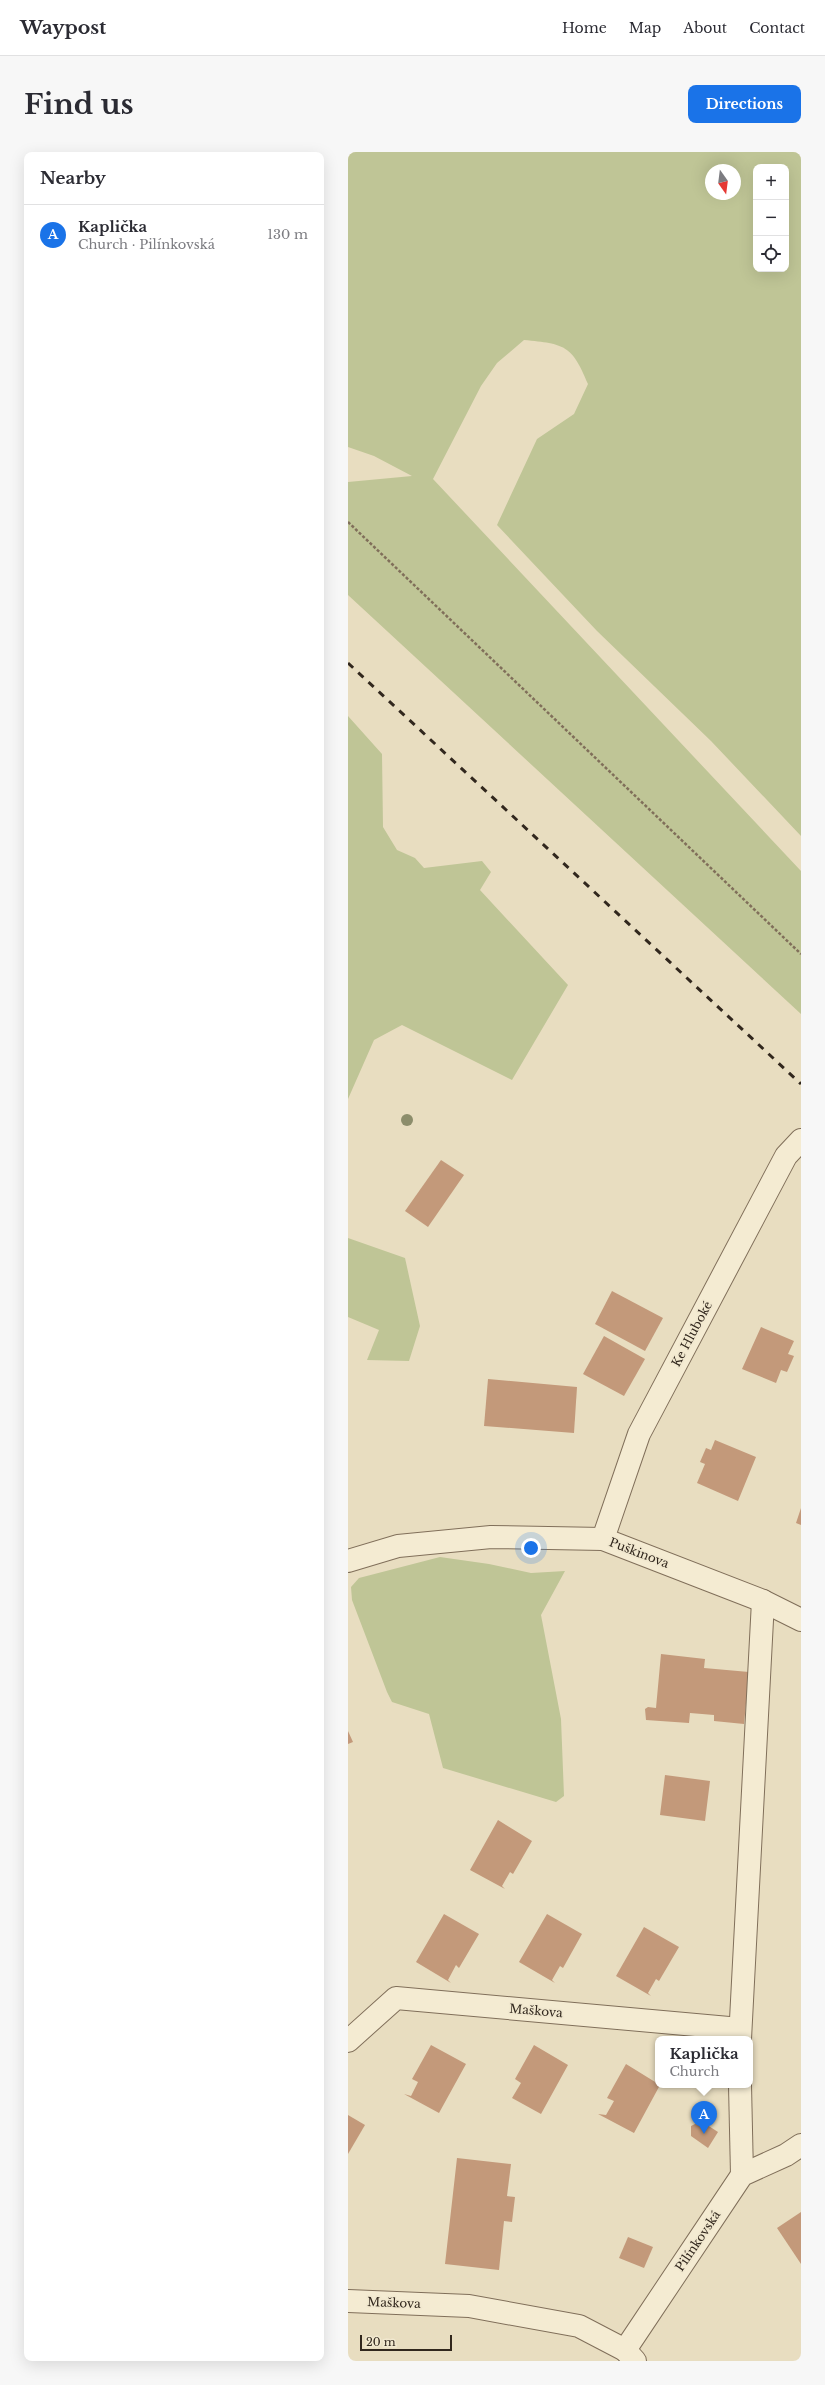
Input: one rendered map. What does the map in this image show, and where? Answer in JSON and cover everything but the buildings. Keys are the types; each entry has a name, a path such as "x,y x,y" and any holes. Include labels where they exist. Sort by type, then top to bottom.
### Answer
{"street":[{"name":"Ke Hluboké","path":"603,1539 639,1434 786,1156 801,1140"},
{"name":"Puškinova","path":"348,1561 398,1546 491,1537 603,1539 763,1601 801,1620"},
{"path":"740,2034 763,1601"},
{"name":"Maškova","path":"348,2041 396,1998 740,2034"},
{"path":"740,2088 742,2175 786,2155 801,2145"},
{"name":"Pilínkovská","path":"630,2356 742,2175"},
{"name":"Maškova","path":"348,2301 469,2306 580,2326 630,2356"}],"path":[{"path":"348,522 801,954"}],"green space":[{"path":"348,152 801,152 801,836 711,741 597,631 497,525 537,439 574,414 588,384 572,354 558,345 524,340 497,363 481,386 433,479 801,871 801,1014 348,595 348,482 412,476 374,456 348,447"},
{"path":"348,716 382,754 383,827 397,850 415,858 424,868 482,861 491,872 480,890 568,985 512,1080 402,1025 374,1040 348,1099"},
{"path":"348,1238 405,1258 420,1326 409,1361 367,1360 379,1330 348,1317"},
{"path":"440,1557 489,1564 531,1573 565,1571 541,1615 561,1719 564,1796 556,1802 443,1768 429,1714 392,1702 387,1692 352,1600 351,1587 359,1578"}],"railway":[{"path":"348,663 801,1084"}],"place":[{"name":"Kaplička","path":"704,2134"}]}
